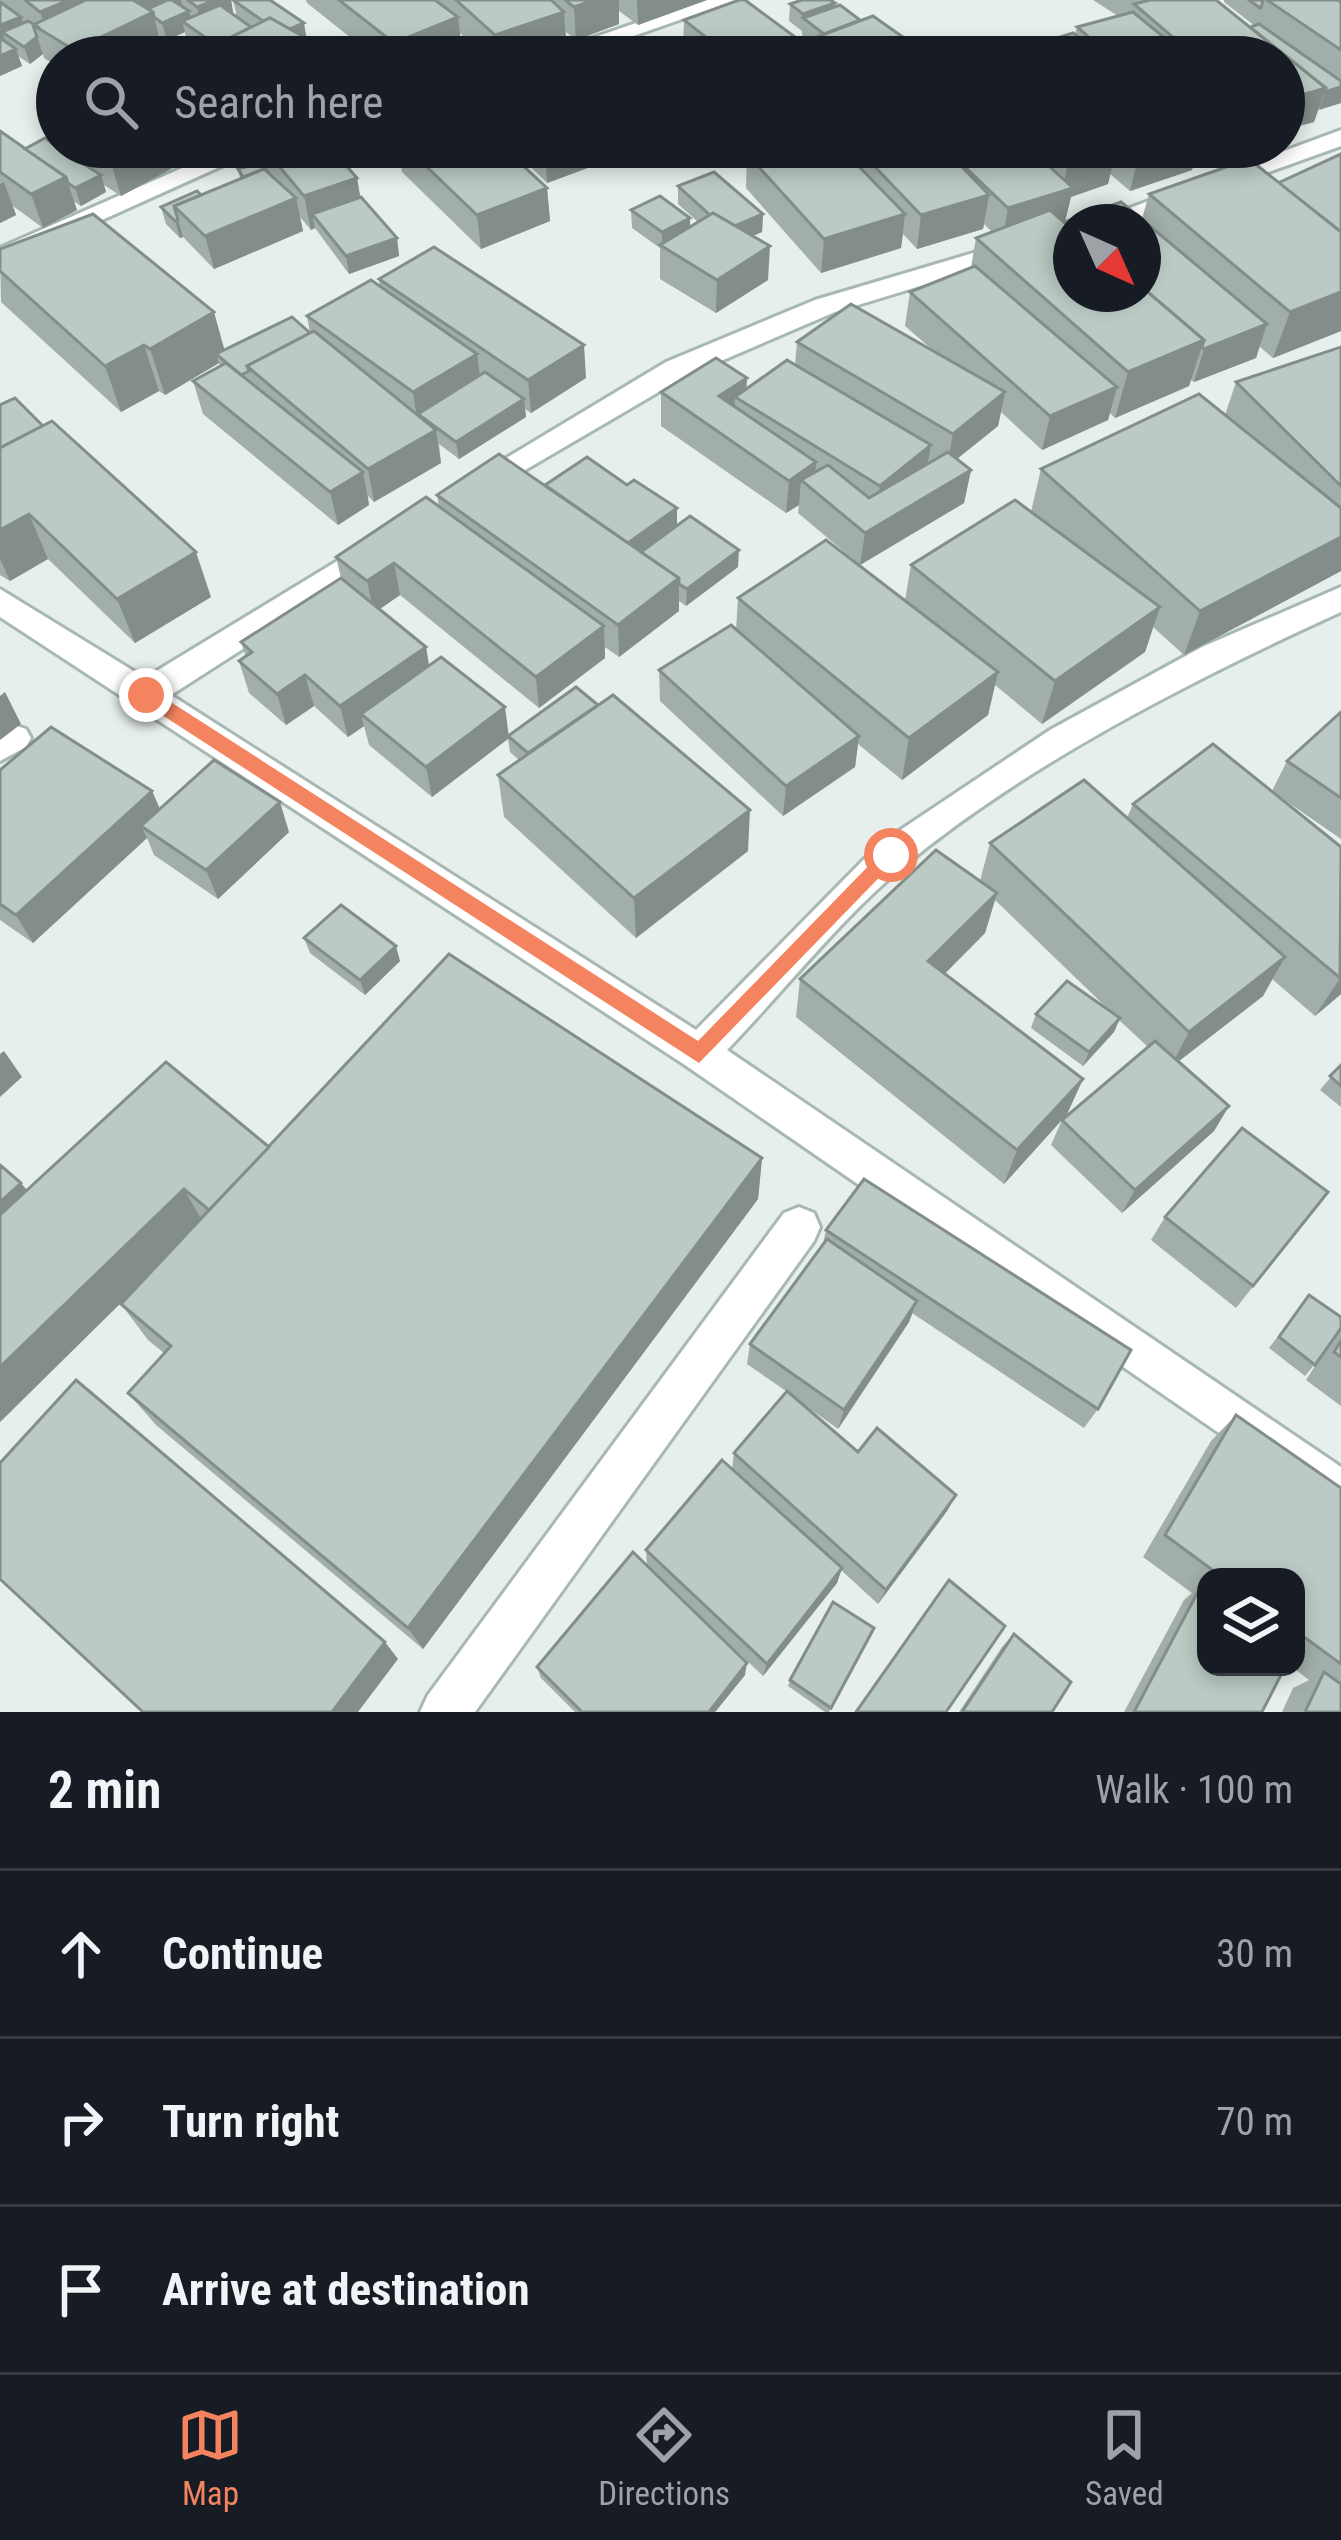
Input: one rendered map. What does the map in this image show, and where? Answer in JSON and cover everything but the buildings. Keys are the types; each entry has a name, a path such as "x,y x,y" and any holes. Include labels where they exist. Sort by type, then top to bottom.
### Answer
{"street":[{"path":"614,36 726,0"},
{"path":"1305,151 1341,138"},
{"path":"0,258 203,168"},
{"path":"1156,204 1257,168"},
{"path":"449,502 676,369 825,306 1053,237"},
{"path":"146,695 408,528"},
{"path":"699,1054 891,855 1062,739 1214,656 1341,599"},
{"path":"0,601 699,1054 1341,1493"},
{"path":"445,1712 799,1227"}],"route":[{"path":"146,695 699,1054 891,855"}]}
